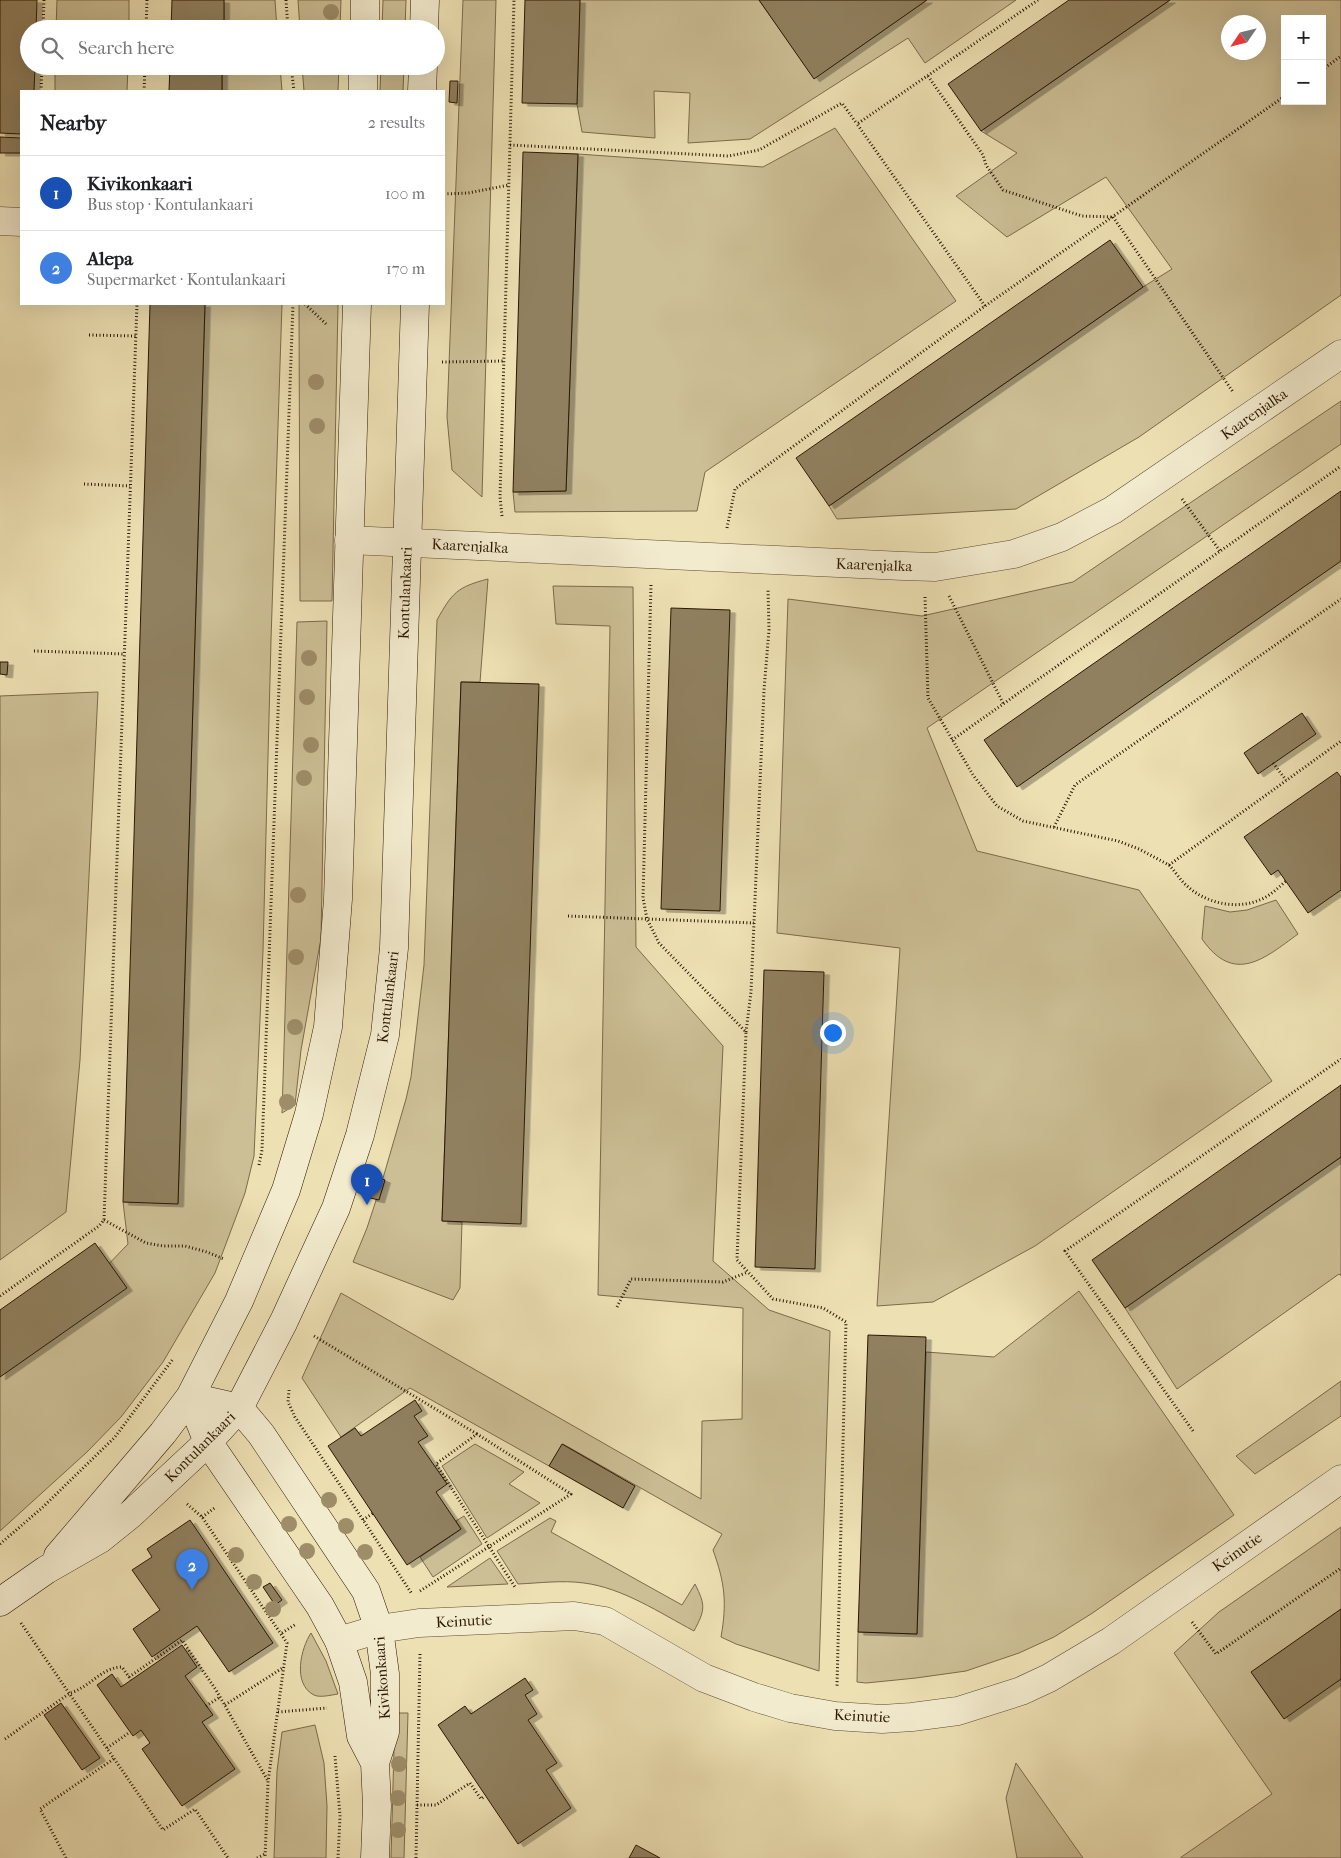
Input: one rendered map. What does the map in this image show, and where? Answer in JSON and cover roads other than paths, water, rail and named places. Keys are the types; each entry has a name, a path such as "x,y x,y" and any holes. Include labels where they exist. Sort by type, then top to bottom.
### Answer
{"street":[{"path":"364,20 365,0"},
{"path":"424,20 425,0"},
{"path":"362,90 363,75"},
{"path":"422,90 423,75"},
{"path":"0,221 20,222"},
{"name":"Kontulankaari","path":"46,1570 163,1432 190,1397 239,1301 286,1190 310,1114 328,1027 338,899 357,305"},
{"name":"Kontulankaari","path":"0,1602 46,1570 100,1540 131,1514 208,1442 239,1408 284,1321 336,1208 360,1135 385,1035 394,948 415,305"},
{"name":"Kaarenjalka","path":"350,540 930,567 1014,554 1062,537 1113,510 1341,354"},
{"path":"190,1397 239,1408"},
{"name":"Kivikonkaari","path":"190,1397 208,1442 320,1606 339,1641 353,1682 361,1736 375,1763"},
{"name":"Kivikonkaari","path":"239,1408 262,1434 366,1591 379,1629 385,1674 385,1732 375,1763 377,1806 375,1858"},
{"name":"Keinutie","path":"339,1641 379,1629 419,1623 574,1616 605,1621 704,1678 790,1708 835,1716 889,1718 958,1712 1021,1691 1049,1678 1111,1641 1341,1479"}],"place":[{"name":"Kivikonkaari","path":"367,1205"},
{"name":"Alepa","path":"192,1590"}]}
